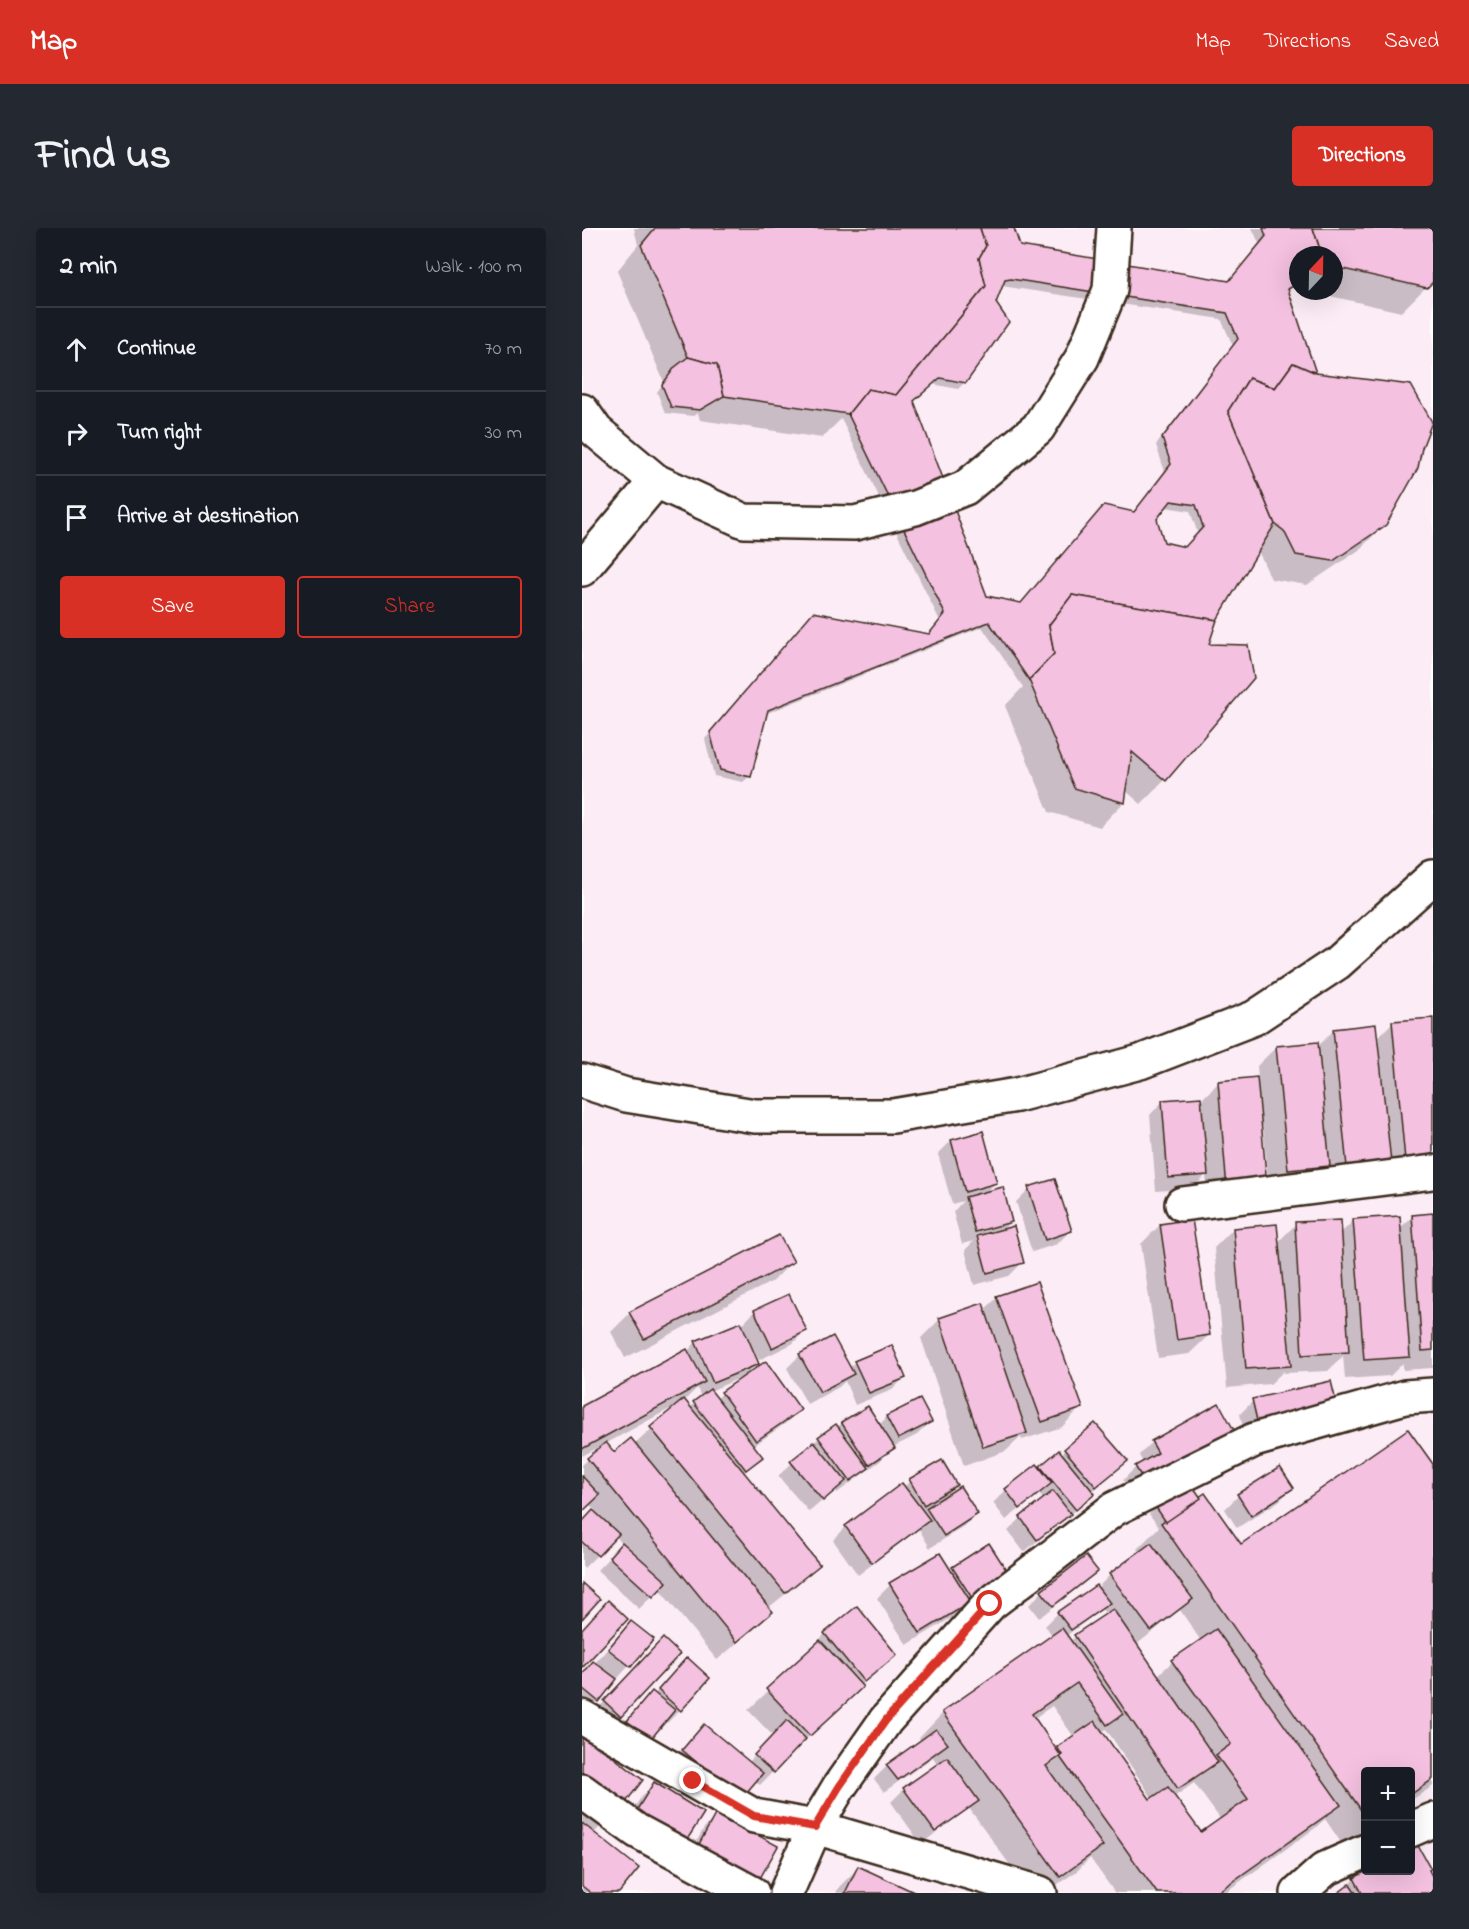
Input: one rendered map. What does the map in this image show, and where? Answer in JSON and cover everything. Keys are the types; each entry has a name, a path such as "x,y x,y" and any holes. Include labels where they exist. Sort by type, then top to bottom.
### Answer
{"street":[{"path":"587,430 656,481 744,521 855,523 915,508 965,488 1038,428 1082,358 1110,290 1114,228"},
{"path":"582,569 656,481"},
{"path":"582,1081 626,1095 755,1116 893,1116 1017,1095 1140,1062 1254,1018 1336,963 1433,877"},
{"path":"1182,1204 1433,1172"},
{"path":"786,1893 815,1827 839,1787 886,1720 990,1604 1114,1509 1254,1440 1405,1397 1433,1395"},
{"path":"582,1717 754,1816 815,1827 1040,1893"},
{"path":"582,1791 637,1831 752,1893"},
{"path":"1415,1828 1433,1820"},
{"path":"1298,1893 1325,1869 1361,1853"}],"shaded area":[{"path":"582,228 1433,228 1433,1893 582,1893"}],"building":[{"path":"655,228 980,228 986,246 979,258 986,286 896,395 868,389 848,414 724,396 717,365 688,357 641,245"},
{"path":"980,228 1014,228 1020,246 1229,281 1266,236 1263,228 1313,228 1319,246 1289,246 1288,289 1289,300 1292,300 1316,373 1293,363 1275,388 1249,378 1228,411 1275,524 1217,620 1072,595 1049,625 1054,654 1029,680 989,622 768,710 751,777 720,770 710,732 813,612 929,634 945,614 848,414 868,389 896,395 986,286 979,258 986,246","holes":["1011,279 1227,313 1238,339 1162,438 1171,464 1134,512 1104,505 1021,603 987,596 914,401 940,378 966,383 1009,322 996,303 1005,280","1171,501 1196,505 1203,527 1185,547 1164,542 1157,519"]},
{"path":"1313,228 1433,228 1433,282 1427,288 1343,269 1343,246 1319,246"},
{"path":"688,357 717,365 724,396 700,410 671,407 662,385 675,367"},
{"path":"1293,363 1316,373 1411,385 1432,422 1422,448 1418,468 1386,525 1333,561 1296,555 1284,531 1275,524 1228,411 1249,378 1275,388"},
{"path":"1072,595 1217,620 1209,644 1248,645 1254,678 1166,781 1132,752 1125,803 1074,788 1029,680 1054,654 1049,625"},
{"path":"1433,1018 1433,1157 1405,1160 1392,1021"},
{"path":"1376,1024 1391,1162 1347,1167 1333,1029"},
{"path":"1318,1042 1330,1166 1288,1170 1276,1046"},
{"path":"1257,1077 1267,1185 1227,1189 1218,1081"},
{"path":"1201,1097 1208,1175 1168,1178 1162,1100"},
{"path":"983,1131 997,1183 965,1192 951,1140"},
{"path":"1055,1179 1072,1231 1045,1240 1028,1187"},
{"path":"1003,1187 1012,1222 975,1232 965,1197"},
{"path":"1433,1213 1433,1350 1422,1351 1412,1215"},
{"path":"1400,1216 1410,1357 1364,1360 1353,1219"},
{"path":"1192,1219 1210,1335 1177,1340 1160,1224"},
{"path":"1341,1220 1349,1352 1302,1355 1295,1222"},
{"path":"1277,1224 1291,1366 1246,1369 1233,1228"},
{"path":"1014,1226 1024,1263 987,1273 977,1236"},
{"path":"779,1235 794,1262 644,1339 629,1312"},
{"path":"1037,1282 1083,1408 1042,1422 996,1296"},
{"path":"789,1294 807,1331 772,1348 754,1310"},
{"path":"983,1303 1027,1433 983,1447 939,1318"},
{"path":"741,1322 759,1364 713,1383 695,1341"},
{"path":"833,1336 854,1374 820,1392 799,1354"},
{"path":"892,1345 906,1378 869,1393 854,1361"},
{"path":"687,1349 705,1382 582,1449 582,1406"},
{"path":"766,1361 801,1410 756,1441 721,1392"},
{"path":"1331,1381 1337,1406 1258,1425 1252,1399"},
{"path":"710,1389 763,1457 746,1470 693,1402"},
{"path":"684,1399 820,1565 785,1593 650,1427"},
{"path":"920,1399 932,1422 898,1439 886,1416"},
{"path":"1219,1403 1235,1432 1145,1483 1135,1466 1158,1453 1151,1441"},
{"path":"868,1406 895,1448 869,1465 841,1422"},
{"path":"1095,1423 1128,1461 1096,1487 1064,1449"},
{"path":"836,1424 869,1468 850,1481 818,1437"},
{"path":"1408,1429 1433,1464 1433,1779 1415,1792 1415,1767 1361,1767 1361,1810 1161,1523 1205,1493 1241,1544"},
{"path":"631,1438 773,1612 737,1642 587,1458 606,1442 614,1452"},
{"path":"814,1442 846,1481 823,1501 790,1461"},
{"path":"1059,1450 1095,1494 1076,1510 1040,1466"},
{"path":"942,1460 957,1485 924,1505 909,1479"},
{"path":"1037,1464 1052,1483 1020,1509 1005,1489"},
{"path":"1280,1467 1294,1488 1251,1516 1237,1494"},
{"path":"582,1476 600,1495 582,1512"},
{"path":"1190,1482 1201,1498 1166,1522 1155,1506"},
{"path":"902,1483 930,1520 872,1563 845,1526"},
{"path":"960,1486 978,1514 944,1536 926,1508"},
{"path":"1053,1491 1071,1514 1037,1540 1020,1517"},
{"path":"593,1510 619,1534 598,1556 582,1542 582,1522"},
{"path":"622,1542 667,1582 653,1597 609,1557"},
{"path":"989,1543 1009,1574 972,1598 952,1567"},
{"path":"1151,1543 1193,1599 1151,1631 1109,1574"},
{"path":"940,1553 971,1602 920,1633 889,1583"},
{"path":"1086,1556 1098,1571 1053,1606 1041,1591"},
{"path":"582,1583 600,1599 582,1619"},
{"path":"1096,1585 1110,1603 1071,1630 1057,1612"},
{"path":"608,1600 628,1619 582,1668 582,1629"},
{"path":"857,1606 897,1655 864,1682 824,1633"},
{"path":"1113,1609 1218,1762 1178,1789 1074,1635"},
{"path":"631,1621 654,1639 631,1667 608,1649"},
{"path":"1062,1628 1123,1714 1107,1725 1077,1683 1032,1714 1061,1756 1046,1766 1103,1846 1060,1877 942,1712"},
{"path":"1216,1629 1341,1805 1216,1893 1157,1893 1060,1757 1062,1755 1057,1747 1095,1721 1150,1799 1168,1787 1201,1832 1248,1799 1216,1755 1231,1744 1171,1660"},
{"path":"663,1638 680,1654 621,1717 604,1701"},
{"path":"820,1640 863,1687 810,1736 766,1689"},
{"path":"687,1657 710,1678 681,1711 658,1690"},
{"path":"593,1661 617,1679 599,1702 582,1688 582,1675"},
{"path":"652,1691 675,1710 650,1740 627,1721"},
{"path":"787,1720 806,1739 774,1773 754,1755"},
{"path":"704,1724 763,1773 741,1799 682,1750"},
{"path":"936,1729 948,1744 898,1780 886,1765"},
{"path":"582,1733 643,1780 619,1811 582,1782"},
{"path":"947,1757 979,1801 935,1832 903,1788"},
{"path":"654,1782 704,1813 683,1846 633,1816"},
{"path":"716,1813 778,1846 759,1880 698,1846"},
{"path":"582,1823 639,1868 619,1893 591,1893 582,1886"},
{"path":"1417,1844 1431,1869 1429,1870 1433,1878 1433,1893 1362,1893 1354,1878 1361,1874 1415,1875 1415,1845"},
{"path":"858,1866 916,1893 845,1893"},
{"path":"1350,1884 1356,1893 1338,1893"}],"route":[{"path":"693,1781 754,1816 815,1827 839,1787 886,1720 990,1604"}]}
